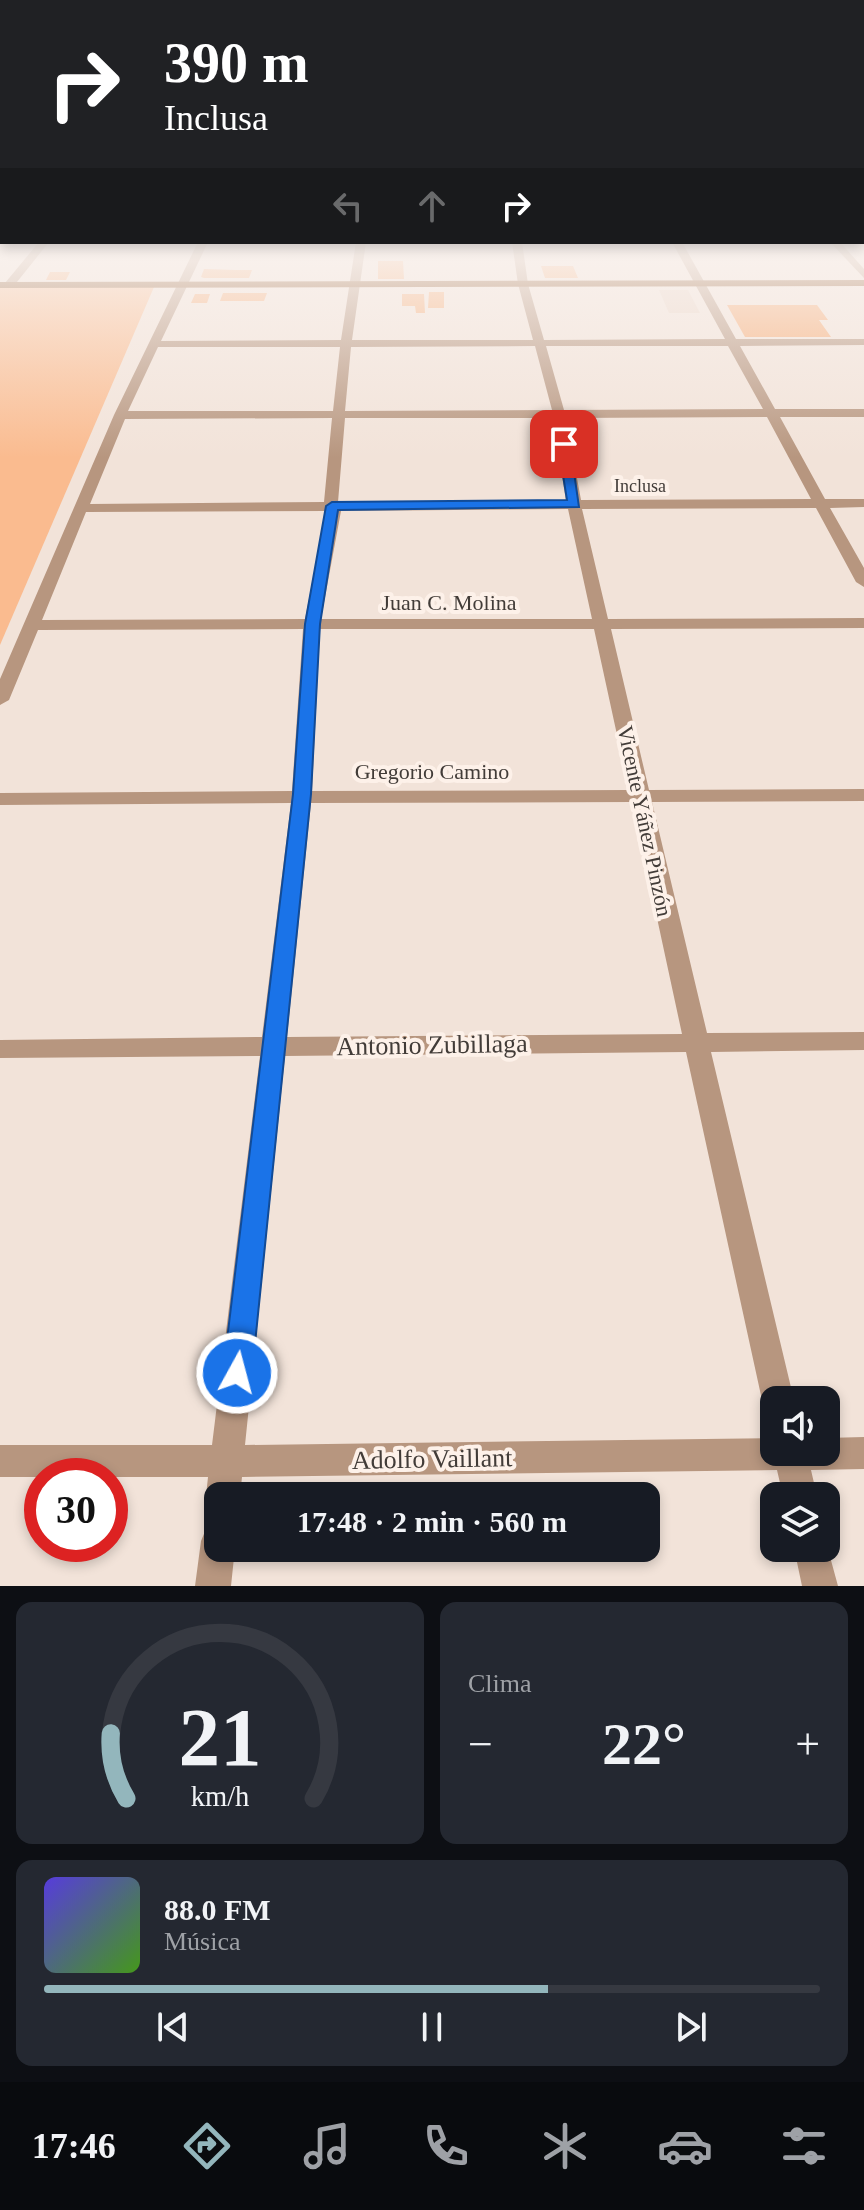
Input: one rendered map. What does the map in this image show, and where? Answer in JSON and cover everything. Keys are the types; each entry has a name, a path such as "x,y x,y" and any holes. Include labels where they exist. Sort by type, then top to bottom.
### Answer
{"street":[{"path":"0,700 120,415 172,310"},
{"path":"225,1482 302,794 312,624 332,506 330,499 346,344 352,310"},
{"name":"Vicente Yáñez Pinzón","path":"531,310 559,413 574,504 775,1386"},
{"path":"714,310 864,582"},
{"path":"157,344 864,342"},
{"path":"120,415 864,413"},
{"name":"Inclusa","path":"80,508 864,503"},
{"name":"Juan C. Molina","path":"33,625 864,623"},
{"name":"Gregorio Camino","path":"0,799 302,794 864,795"},
{"name":"Antonio Zubillaga","path":"0,1049 864,1041"},
{"name":"Adolfo Vaillant","path":"0,1461 760,1453"},
{"name":"Adolfo Vaillant","path":"840,1453 864,1453"},
{"path":"213,1586 216,1562"},
{"path":"814,1562 820,1586"}],"shaded area":[{"path":"0,310 144,310 0,645"},
{"path":"668,310 698,310 700,313 669,313"}],"building":[{"path":"730,310 821,310 828,320 819,320 831,337 745,337"}],"route":[{"path":"237,1373 302,794 312,624 334,512 332,506 574,504 564,444"}]}
